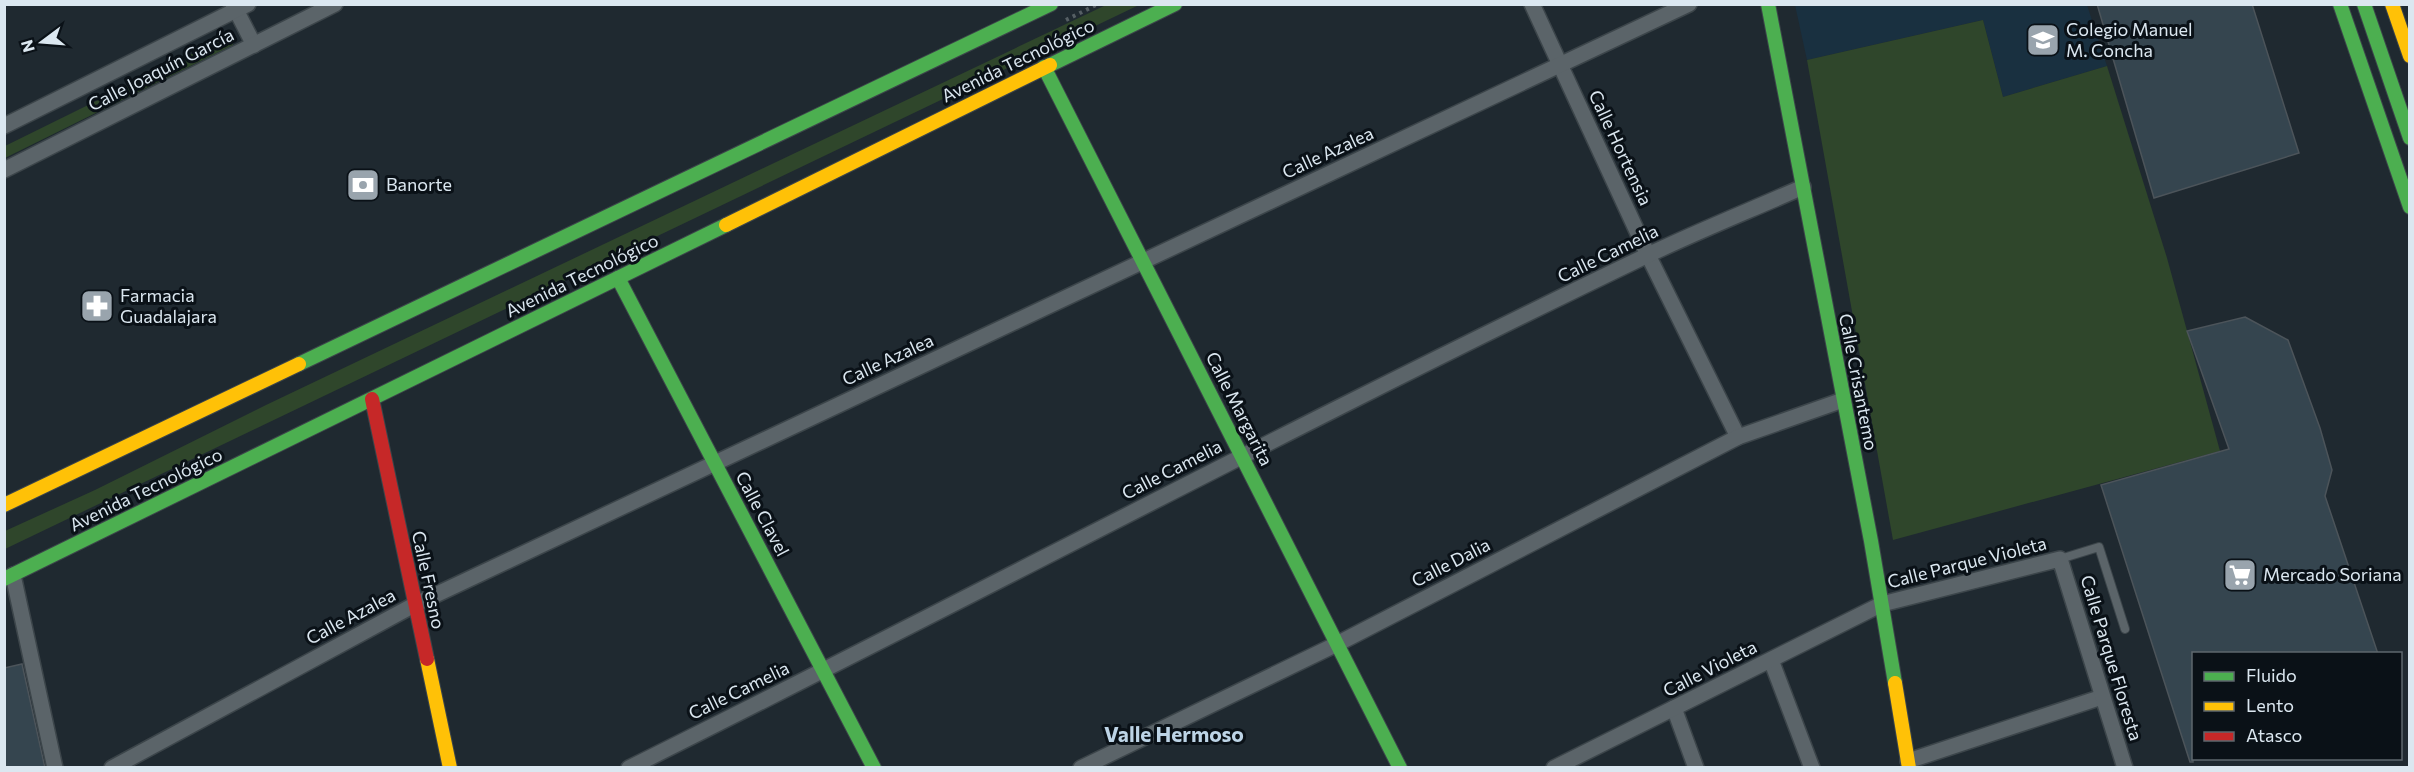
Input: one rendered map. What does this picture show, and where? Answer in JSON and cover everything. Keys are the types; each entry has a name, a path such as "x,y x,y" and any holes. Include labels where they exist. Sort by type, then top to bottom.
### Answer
{"main road":[{"name":"Avenida Tecnológico","path":"4,505 1051,4"},
{"name":"Avenida Tecnológico","path":"9,577 1175,4"},
{"name":"Calle Crisantemo","path":"1768,4 1882,604 1908,764"},
{"path":"2340,4 2409,207"},
{"path":"2364,4 2409,138"},
{"path":"2392,4 2409,56"},
{"name":"Calle Margarita","path":"1044,67 1400,768"},
{"name":"Calle Clavel","path":"618,278 874,768"},
{"name":"Calle Fresno","path":"372,399 450,768"}],"street":[{"name":"Calle Joaquín García","path":"4,170 254,45 313,9 335,4"},
{"name":"Calle Hortensia","path":"1532,4 1648,255 1738,437"},
{"name":"Calle Azalea","path":"112,768 414,605 1689,4"},
{"name":"Calle Joaquín García","path":"4,126 239,6"},
{"path":"239,6 254,45"},
{"name":"Calle Camelia","path":"629,768 825,671 1243,456 1648,255 1803,187"},
{"name":"Calle Dalia","path":"1081,768 1337,644 1738,437 1843,400"},
{"name":"Calle Parque Violeta","path":"1882,604 2060,559"},
{"name":"Calle Parque Floresta","path":"2060,559 2126,768"},
{"path":"9,577 55,768"},
{"name":"Calle Violeta","path":"1554,768 1573,763 1674,708 1882,604"},
{"path":"1771,660 1812,768"},
{"path":"1908,764 2102,697"},
{"path":"1674,708 1696,768"}],"lane":[{"path":"2060,559 2099,547 2125,628"}],"shaded area":[{"name":"Colegio Manuel M. Concha","path":"1795,5 2087,5 2107,66 2003,97 1983,20 1807,60"}],"green space":[{"path":"1106,5 1139,5 5,549 5,531 95,490 266,405"},
{"path":"1983,20 2003,97 2107,66 2167,258 2220,451 1893,540 1807,60"},
{"path":"233,36 233,45 5,158 5,146 226,37"}],"building":[{"path":"2097,4 2252,4 2299,153 2154,198"},
{"name":"Mercado Soriana","path":"2245,317 2288,340 2320,428 2332,470 2325,496 2377,652 2192,652 2193,762 2190,762 2101,485 2229,449 2187,331"},
{"path":"22,664 45,768 4,768 4,668"}],"traffic: fast":[{"path":"299,364 1051,4"},
{"path":"1050,65 1175,4"},
{"path":"1768,4 1871,541 1895,683"},
{"path":"2340,4 2410,207"},
{"path":"2364,4 2410,138"},
{"path":"1044,67 1400,768"},
{"path":"4,579 726,225"},
{"path":"618,278 874,768"}],"traffic: slow":[{"path":"2392,4 2410,56"},
{"path":"726,225 1050,65"},
{"path":"4,505 299,364"},
{"path":"427,659 450,768"},
{"path":"1895,683 1909,768"}],"traffic: jam":[{"path":"372,399 427,659"}],"place":[{"name":"Colegio Manuel M. Concha","path":"2043,40"},
{"name":"Banorte","path":"363,185"},
{"name":"Farmacia Guadalajara","path":"97,306"},
{"name":"Mercado Soriana","path":"2240,575"}],"district":[{"name":"Valle Hermoso","path":"1174,735"}]}
